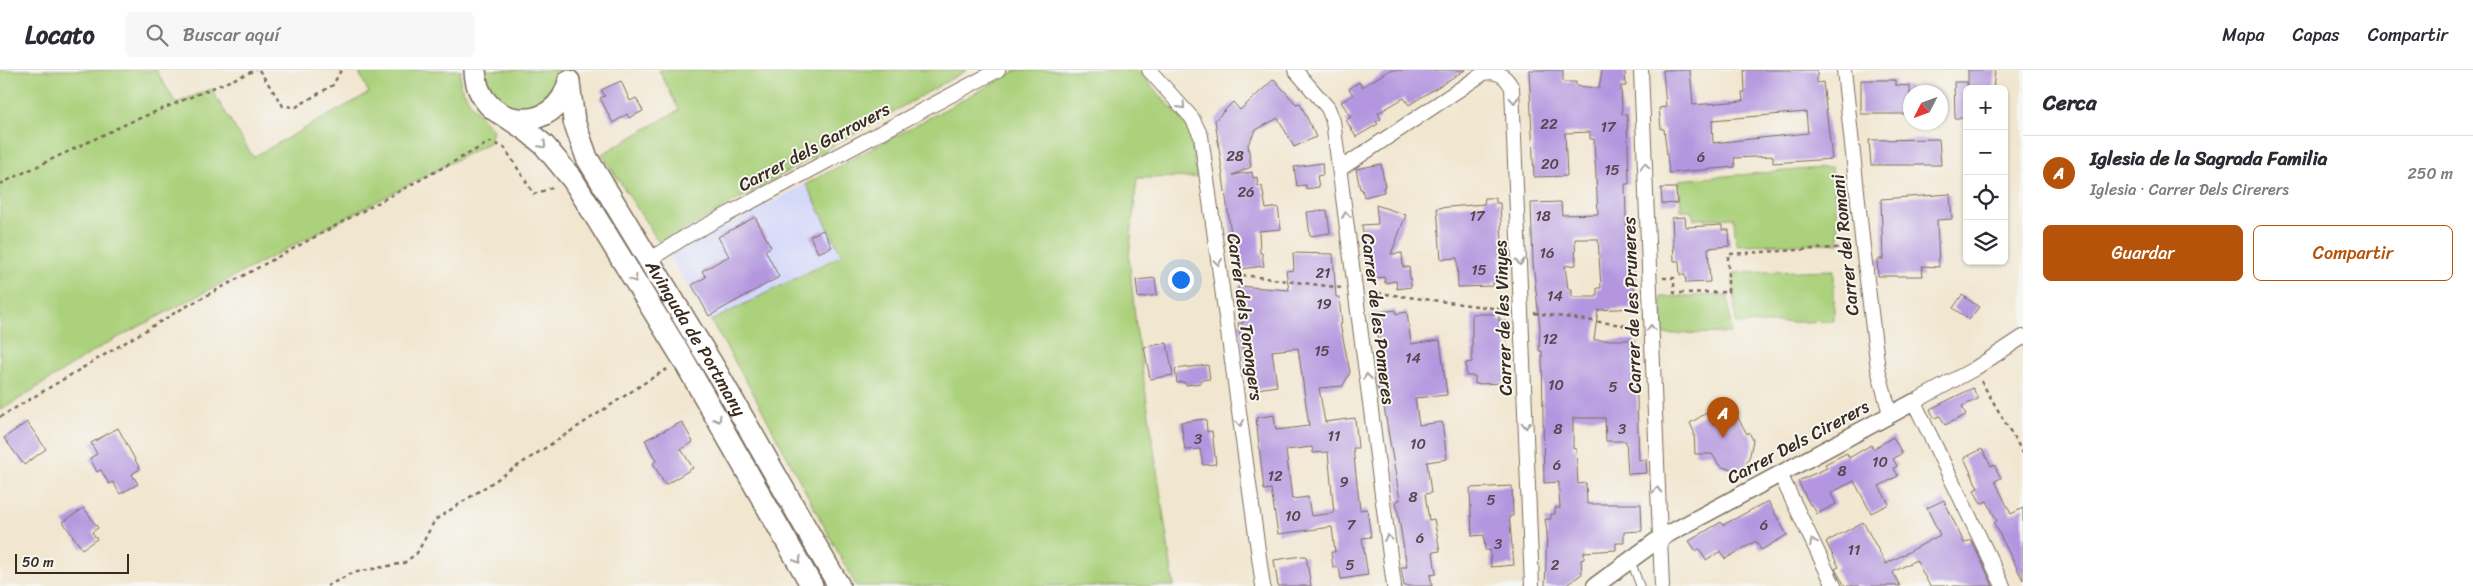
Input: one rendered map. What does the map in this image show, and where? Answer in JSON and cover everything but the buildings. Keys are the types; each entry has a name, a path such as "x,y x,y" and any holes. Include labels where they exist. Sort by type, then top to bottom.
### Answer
{"main road":[{"name":"Avinguda de Portmany","path":"475,70 477,84 483,98 492,108 526,130 544,145 572,180 683,359 812,586"},
{"name":"Avinguda de Portmany","path":"570,76 574,121 587,158 775,472 839,586"},
{"path":"505,116 526,120 547,113 558,104 570,76"}],"street":[{"name":"Carrer dels Garrovers","path":"649,260 685,237 998,70"},
{"name":"Carrer dels Torongers","path":"1149,70 1192,118 1201,136 1263,586"},
{"name":"Carrer de les Pomeres","path":"1295,70 1328,108 1333,121 1394,586"},
{"name":"Carrer de les Pruneres","path":"1641,70 1662,586"},
{"name":"Carrer del Romani","path":"1844,70 1878,369 1890,414"},
{"path":"1340,169 1483,71"},
{"name":"Carrer de les Vinyes","path":"1483,71 1498,72 1508,79 1512,88 1532,586"},
{"name":"Carrer Dels Cirerers","path":"1595,586 1659,539 1914,402 1974,368 2023,337"},
{"path":"1914,402 2003,586"},
{"path":"1780,474 1834,586"}],"lane":[{"path":"1631,561 1640,586"}],"path":[{"path":"0,184 128,123 258,70 283,106 296,107 332,86 341,70"},
{"path":"0,418 178,311 490,142 504,147 534,194 572,180"},
{"path":"1649,279 1674,278 1674,293 1728,292 1728,254 1863,246"},
{"path":"1220,272 1651,329"},
{"path":"326,586 352,572 404,563 417,553 435,520 683,359"},
{"path":"1974,368 2023,453"}],"shaded area":[{"path":"806,184 842,254 711,321 669,256"}],"green space":[{"path":"0,70 156,70 176,103 211,89 253,157 369,93 358,70 461,70 460,85 473,107 493,130 490,142 102,346 0,411"},
{"path":"483,70 560,70 558,82 553,92 544,100 534,106 512,109 501,105 492,96"},
{"path":"659,70 967,70 660,244 602,154 679,110"},
{"path":"1018,70 1137,70 1189,127 1197,177 1137,178 1129,258 1136,327 1174,586 856,586 752,391 711,321 842,255 806,184"},
{"path":"1832,167 1839,243 1736,245 1734,218 1694,219 1691,210 1681,210 1679,180"},
{"path":"1834,270 1834,321 1736,324 1733,273"},
{"path":"1728,295 1731,333 1663,334 1661,297"}],"place":[{"name":"Iglesia de la Sagrada Familia","path":"1723,438"}]}
